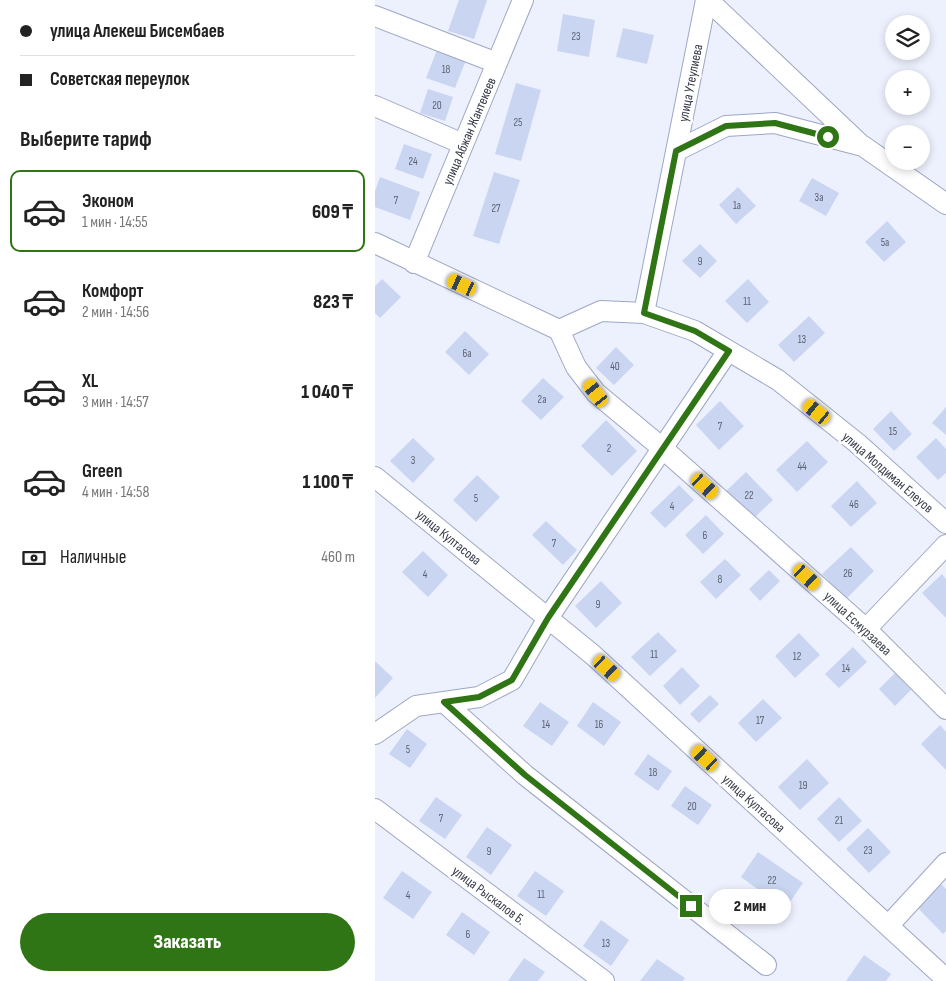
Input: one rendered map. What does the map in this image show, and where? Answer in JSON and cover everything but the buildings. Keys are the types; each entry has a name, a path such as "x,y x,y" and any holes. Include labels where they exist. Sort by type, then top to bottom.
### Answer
{"street":[{"name":"улица Абжан Жантекеев","path":"414,263 523,0"},
{"path":"707,0 728,8 863,146 946,204"},
{"name":"улица Утеулиева","path":"644,313 707,0"},
{"path":"375,16 497,63"},
{"path":"375,106 463,144"},
{"path":"676,151 726,126 775,123 863,146"},
{"path":"375,244 559,330"},
{"name":"улица Молдиман Елеуов","path":"559,330 601,310 644,313 695,331 778,380 857,443 946,523"},
{"name":"улица Есмурзаева","path":"559,330 576,367 596,393 661,447 866,629 946,709"},
{"path":"375,734 416,706 479,697 512,680 548,618 661,447 729,351"},
{"name":"улица Култасова","path":"375,477 593,655 946,979"},
{"path":"866,629 946,545"},
{"path":"444,702 525,775 766,965"},
{"name":"улица Рыскалов Б.","path":"375,809 604,981"},
{"path":"888,926 946,863"}],"route":[{"path":"691,906 525,775 444,702 479,697 512,680 548,618 661,447 729,351 695,331 644,313 676,151 726,126 775,123 828,137"}]}
